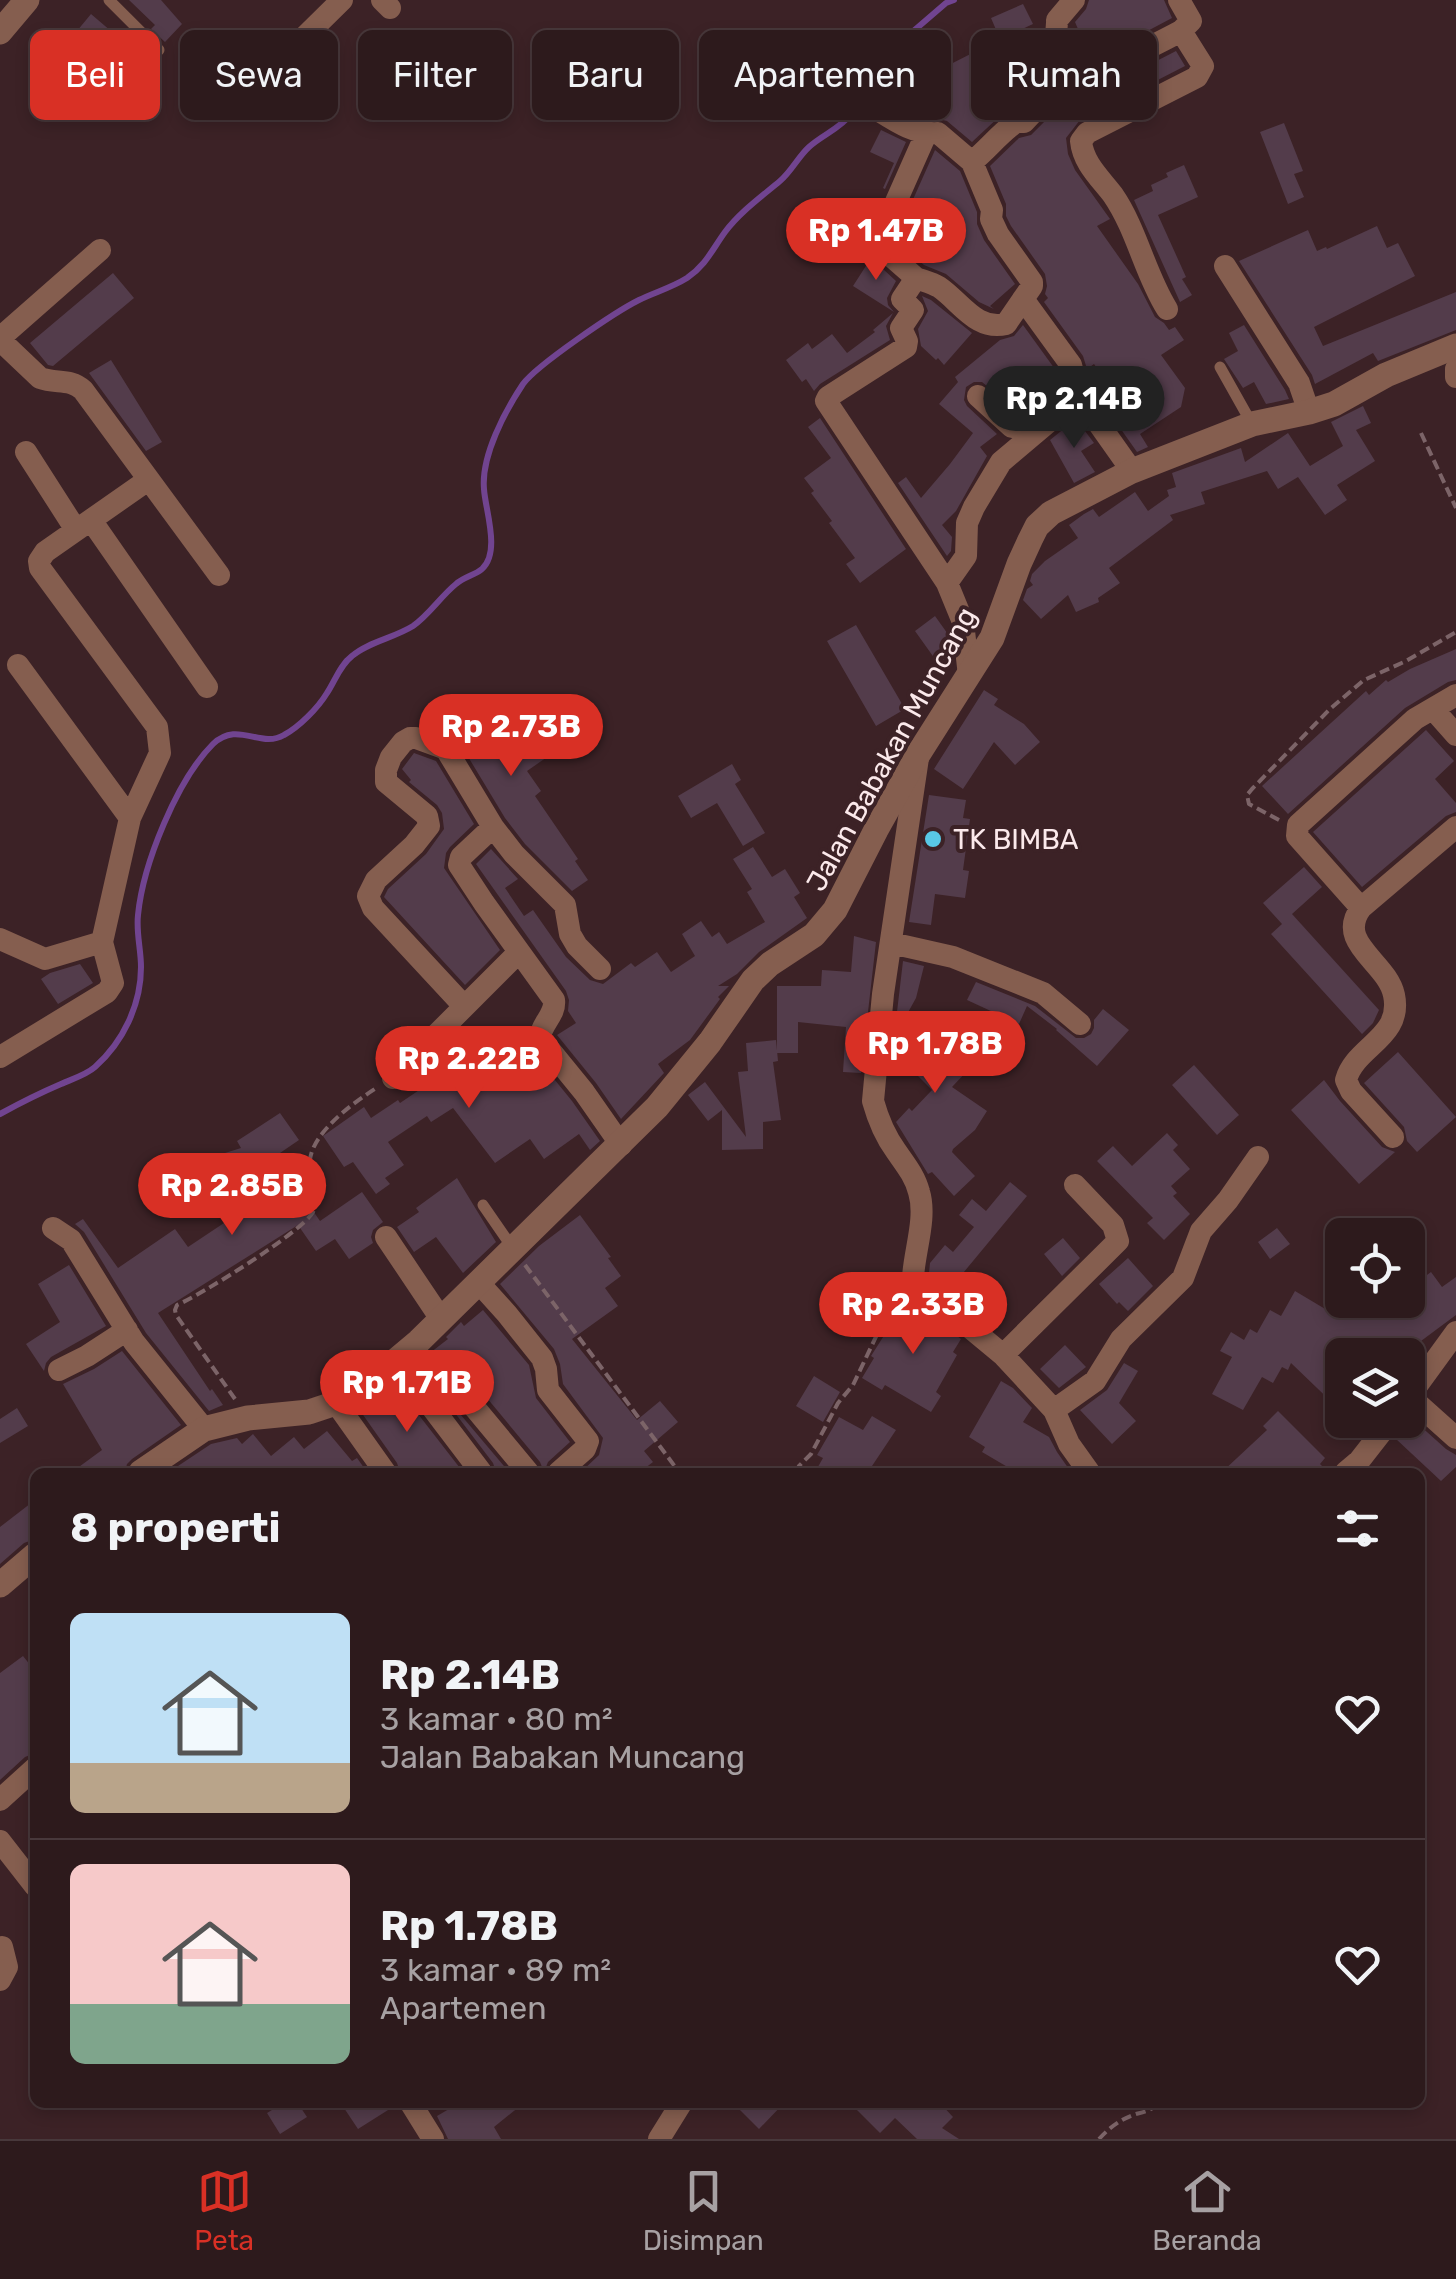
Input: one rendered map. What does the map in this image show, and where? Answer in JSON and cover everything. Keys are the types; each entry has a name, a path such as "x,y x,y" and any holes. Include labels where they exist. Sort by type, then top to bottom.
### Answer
{"street":[{"path":"0,32 27,0"},
{"path":"312,30 342,0"},
{"path":"1058,30 1057,20 1074,0"},
{"path":"1157,44 1181,31 1190,21 1179,0"},
{"path":"1167,310 1116,200 1087,162 1081,141 1087,133 1196,77 1203,66 1181,31"},
{"path":"895,120 912,130 938,133 972,162 998,234 1032,282 1006,324 995,326 971,316 937,286 916,278 883,249 880,240 926,134"},
{"path":"972,162 992,145 996,136 1026,120"},
{"path":"100,250 0,339 40,378 77,385 219,575"},
{"path":"1225,266 1299,383 1309,412"},
{"path":"916,278 902,299 913,310 901,328 906,347 828,396 826,403 948,584 963,622 969,676"},
{"path":"1022,299 1071,366 1079,396 1132,471"},
{"name":"Jalan Babakan Muncang","path":"147,1468 204,1429 248,1418 309,1412 357,1393 479,1283 657,1108 753,980 814,935 836,910 919,753 992,638 1018,564 1037,526 1051,512 1132,471 1252,424 1334,404 1386,375 1456,346"},
{"path":"1456,370 1456,378"},
{"path":"978,396 1012,427 1025,426 1034,433"},
{"path":"948,584 966,556 967,523 974,506 1001,462 1079,396"},
{"path":"26,452 207,687"},
{"path":"0,1057 111,988 113,977 102,942 130,818 160,753 157,728 40,568 40,556 148,480"},
{"path":"18,665 130,818"},
{"path":"1361,908 1297,836 1298,825 1415,720 1456,695"},
{"path":"1433,710 1456,734"},
{"path":"463,1005 373,908 368,896 376,880 414,845 428,826 427,816 386,782 391,757 410,738 446,748 514,854 565,904 570,934 600,969"},
{"path":"919,753 876,1049 873,1101 886,1135 921,1195 915,1282 1003,1355 1054,1410 1069,1444 1086,1468"},
{"path":"493,826 461,857 460,865 556,1004 541,1028 540,1038 620,1145"},
{"path":"1393,1137 1346,1080 1349,1070 1396,1014 1392,987 1352,930 1361,908 1456,827"},
{"path":"0,939 45,959 102,942"},
{"path":"891,943 954,957 1043,993 1080,1024"},
{"path":"393,1078 519,952"},
{"path":"1054,1410 1095,1381 1121,1340 1182,1278 1201,1230 1258,1157"},
{"path":"1003,1355 1118,1241 1112,1224 1076,1185"},
{"path":"53,1228 71,1240 127,1330 204,1429"},
{"path":"386,1237 441,1319"},
{"path":"479,1283 542,1358 548,1390 587,1440 585,1449 564,1468"},
{"path":"59,1370 127,1330"},
{"path":"1425,1374 1456,1332"},
{"path":"396,1360 478,1468"},
{"path":"440,1366 525,1468"},
{"path":"336,1403 382,1468"},
{"path":"1425,1412 1456,1438"},
{"path":"1351,1468 1377,1438"},
{"path":"0,1585 30,1559"},
{"path":"0,1800 30,1781"},
{"path":"0,1842 30,1880"},
{"path":"0,1980 7,1966 2,1946"},
{"path":"414,2108 433,2139"},
{"path":"659,2139 678,2108"}],"lane":[{"path":"109,0 138,30"},
{"path":"1220,367 1252,424"},
{"path":"484,1205 514,1249"}],"path":[{"path":"1420,434 1456,508"},
{"path":"1296,830 1248,804 1247,795 1364,680 1456,632"},
{"path":"238,1403 176,1315 177,1305 255,1258 305,1222 314,1211 318,1194 309,1166 309,1155 317,1139 357,1101 393,1078"},
{"path":"514,1249 676,1468"},
{"path":"797,1468 811,1454 838,1402 852,1385 883,1322 915,1282"},
{"path":"1099,2139 1110,2126 1155,2108"}],"building":[{"path":"129,0 161,0 182,24 165,42 160,30 151,29 155,25"},
{"path":"1089,0 1164,0 1172,18 1149,30 1078,30 1075,22"},
{"path":"1023,4 1033,24 1020,30 996,30 991,18"},
{"path":"91,14 110,30 78,30"},
{"path":"1176,51 1185,66 1157,80 1157,61"},
{"path":"971,54 971,120 996,120 972,142 943,120 951,120 951,64"},
{"path":"1046,120 1080,120 1066,138 1068,154 1110,219 1097,226 1138,284 1155,317 1169,330 1175,327 1184,340 1161,355 1185,388 1181,407 1140,434 1148,447 1137,452 1101,401 1113,392 1094,364 1087,369 1083,356 1044,302 1048,298 1045,274 1006,216 1006,204 990,166 1019,138 1031,135"},
{"path":"1284,123 1303,171 1294,174 1304,197 1288,204 1260,132"},
{"path":"881,130 906,142 885,189 894,163 870,152"},
{"path":"935,150 960,171 984,240 1015,284 990,306 994,309 979,302 946,274 924,265 895,240"},
{"path":"1184,165 1198,197 1158,215 1192,295 1180,302 1134,200 1153,191 1151,185 1168,177 1166,173"},
{"path":"1377,226 1387,248 1398,243 1415,276 1314,327 1323,346 1456,292 1456,330 1378,361 1373,353 1315,384 1239,261 1308,230 1317,251"},
{"path":"871,258 896,281 887,298 894,312 853,286"},
{"path":"113,273 134,298 53,366 48,365 30,343"},
{"path":"922,296 972,333 944,365 921,346 918,329 928,311"},
{"path":"893,313 886,326 890,340 814,391 786,360 808,343 812,349 832,334 847,353"},
{"path":"1023,325 1057,372 1061,387 1029,411 1017,411 982,382 966,387 967,406 997,434 980,447 987,456 956,511 942,525 952,537 947,556 898,483 906,477 921,498 950,464 973,433 939,404 958,382 955,377 1000,340 1014,336"},
{"path":"1244,325 1289,399 1266,404 1254,382 1243,388 1224,359 1238,351 1229,333"},
{"path":"111,360 162,442 146,451 89,373"},
{"path":"1363,406 1371,423 1356,430 1375,461 1337,485 1347,500 1325,515 1298,477 1278,489 1267,471 1201,492 1205,504 1170,515 1173,520 1109,568 1120,583 1098,598 1099,602 1076,612 1068,595 1041,619 1023,600 1033,585 1032,574 1078,538 1069,525 1084,514 1093,509 1099,517 1135,492 1148,511 1169,496 1167,490 1176,487 1172,473 1241,448 1245,462 1288,433 1310,466 1343,446 1331,422"},
{"path":"820,418 906,549 860,583 846,564 855,558 829,523 832,521 804,478 831,458 808,427"},
{"path":"1076,419 1094,443 1081,451 1095,472 1074,483 1050,440"},
{"path":"935,616 950,637 952,658 940,666 915,631"},
{"path":"856,625 905,709 876,726 827,641"},
{"path":"1456,649 1456,680 1405,708 1288,814 1262,786 1366,691 1369,695 1386,680"},
{"path":"984,690 998,699 994,705 1024,724 1040,742 1015,765 994,742 963,789 934,769"},
{"path":"466,695 476,710 482,707 488,716 504,705 522,732 531,727 550,755 527,771 541,791 535,796 588,880 572,891 505,818 458,740 424,721"},
{"path":"1426,730 1454,761 1435,779 1456,803 1456,812 1446,816 1362,887 1313,832"},
{"path":"414,753 436,761 474,824 450,847 444,868 500,950 465,985 384,897 426,854 444,829 437,805 409,782 402,769"},
{"path":"732,764 741,780 735,784 765,833 743,846 717,803 691,818 678,796"},
{"path":"929,795 966,800 963,818 970,819 963,870 969,871 965,898 935,894 931,925 909,922"},
{"path":"753,847 772,877 785,869 800,893 794,897 807,918 718,986 729,986 690,1040 658,1064 664,1073 621,1119 557,1035 576,1023 568,1011 566,991 476,864 491,849 518,879 505,888 524,916 533,910 566,957 590,980 603,984 631,963 635,967 657,952 671,972 695,956 682,934 701,921 712,937 719,932 727,944 765,922 747,892 752,889 733,859"},
{"path":"1304,867 1322,887 1292,914 1379,1010 1362,1034 1271,934 1282,924 1263,903"},
{"path":"854,936 876,942 861,1073 843,1072 846,1027 798,1022 798,1053 777,1053 777,986 821,986 822,970 851,972"},
{"path":"903,961 924,966 916,998 906,1016 969,1069 952,1087 987,1111 975,1130 953,1149 975,1176 954,1196 932,1172 928,1174 896,1122 932,1090 901,1056 915,1041 895,1029"},
{"path":"80,964 93,983 58,1004 41,979"},
{"path":"976,982 1035,1006 1076,1038 1091,1034 1094,1020 1103,1009 1129,1030 1097,1066 1027,1006 1019,1024 967,1000"},
{"path":"464,1028 492,1063 524,1042 600,1141 590,1150 579,1134 544,1159 530,1139 495,1163 453,1108 431,1122 427,1116 388,1142 404,1165 385,1178 390,1184 376,1194 353,1162 344,1167 323,1136 364,1107 371,1118 446,1072 436,1056"},
{"path":"776,1040 778,1061 773,1062 781,1120 763,1122 763,1149 722,1150 722,1110 708,1121 688,1095 705,1082 746,1137 738,1072 748,1071 746,1043"},
{"path":"1398,1052 1456,1117 1417,1152 1407,1141 1404,1127 1364,1083"},
{"path":"1194,1065 1239,1115 1217,1135 1172,1085"},
{"path":"1324,1080 1382,1147 1395,1152 1359,1184 1291,1110"},
{"path":"280,1113 299,1140 280,1153 278,1160 320,1221 362,1192 383,1222 373,1230 373,1243 349,1259 335,1239 316,1251 298,1225 158,1313 223,1405 209,1411 146,1333 84,1232 75,1224 83,1219 118,1268 175,1229 188,1247 233,1217 217,1194 206,1159 241,1148 237,1141"},
{"path":"1167,1133 1178,1145 1173,1150 1190,1169 1171,1186 1177,1193 1173,1196 1190,1214 1164,1240 1147,1223 1153,1218 1097,1161 1113,1146 1132,1166"},
{"path":"457,1178 496,1242 463,1273 436,1237 414,1252 397,1227"},
{"path":"1010,1182 1027,1196 949,1290 929,1273 930,1263 945,1245 953,1252 974,1227 959,1215 972,1199 986,1211"},
{"path":"580,1215 621,1276 605,1288 618,1306 572,1339 637,1420 660,1401 678,1422 644,1451 653,1462 645,1468 585,1468 599,1455 603,1438 563,1384 554,1349 500,1284 539,1246"},
{"path":"1277,1228 1290,1244 1270,1259 1258,1242"},
{"path":"1063,1238 1080,1258 1062,1276 1044,1254"},
{"path":"1128,1258 1153,1286 1128,1311 1099,1284"},
{"path":"69,1265 106,1326 51,1357 44,1371 26,1344 60,1322 38,1284"},
{"path":"1431,1272 1442,1287 1456,1277 1456,1315 1425,1338 1325,1338 1325,1396 1291,1363 1288,1370 1282,1367 1273,1383 1262,1377 1243,1410 1212,1394 1232,1357 1220,1351 1231,1332 1244,1340 1250,1329 1257,1333 1270,1310 1281,1316 1295,1291 1325,1309 1325,1318 1425,1318 1425,1276"},
{"path":"900,1303 961,1339 953,1352 957,1355 936,1392 941,1396 931,1412 885,1385 882,1390 862,1378"},
{"path":"483,1310 529,1365 536,1398 570,1442 546,1468 452,1356 444,1352 431,1354 426,1362 428,1376 506,1468 495,1468 417,1363 448,1339 461,1322 464,1326"},
{"path":"1065,1345 1086,1367 1059,1388 1040,1369"},
{"path":"122,1351 181,1425 132,1459 126,1468 77,1468 102,1450 63,1384"},
{"path":"1124,1363 1138,1371 1119,1403 1136,1421 1112,1444 1080,1410 1107,1390"},
{"path":"814,1376 840,1392 823,1422 796,1406"},
{"path":"1001,1381 1032,1408 1023,1422 1049,1437 1068,1468 1009,1468 982,1452 985,1447 969,1437"},
{"path":"394,1383 460,1468 399,1468 361,1412"},
{"path":"17,1408 28,1426 0,1443 0,1419"},
{"path":"1278,1411 1325,1458 1320,1464 1324,1468 1226,1468 1267,1430 1263,1426"},
{"path":"872,1416 896,1430 871,1468 817,1468 823,1458 817,1455 839,1417 863,1430"},
{"path":"1425,1430 1456,1455 1456,1467 1441,1481 1396,1439 1425,1438"},
{"path":"327,1431 352,1461 357,1458 364,1468 175,1468 211,1444 237,1438 242,1444 253,1434 271,1456 294,1437 304,1449"},
{"path":"30,1504 30,1541 0,1564 0,1527"},
{"path":"23,1656 30,1665 30,1755 0,1780 0,1673"},
{"path":"275,2108 301,2108 307,2117 280,2134 267,2113"},
{"path":"344,2108 391,2108 358,2129"},
{"path":"451,2108 518,2108 494,2127 501,2139 448,2139 437,2116"},
{"path":"738,2108 779,2108 759,2129"},
{"path":"855,2108 945,2108 953,2117 942,2128 959,2139 917,2139 895,2118 880,2133"}],"waterway":[{"path":"0,1114 91,1070 122,1034 138,995 141,894 154,848 175,800 213,744 231,734 266,739 290,732 319,705 352,656 413,626 456,584 482,569 488,562 491,541 484,489 486,462 502,420 523,384 560,352 613,316 694,273 737,218 784,177 809,147 851,114 859,93 858,71 869,53 884,40 910,34 954,0"}],"place":[{"name":"TK BIMBA","path":"933,839"}]}
